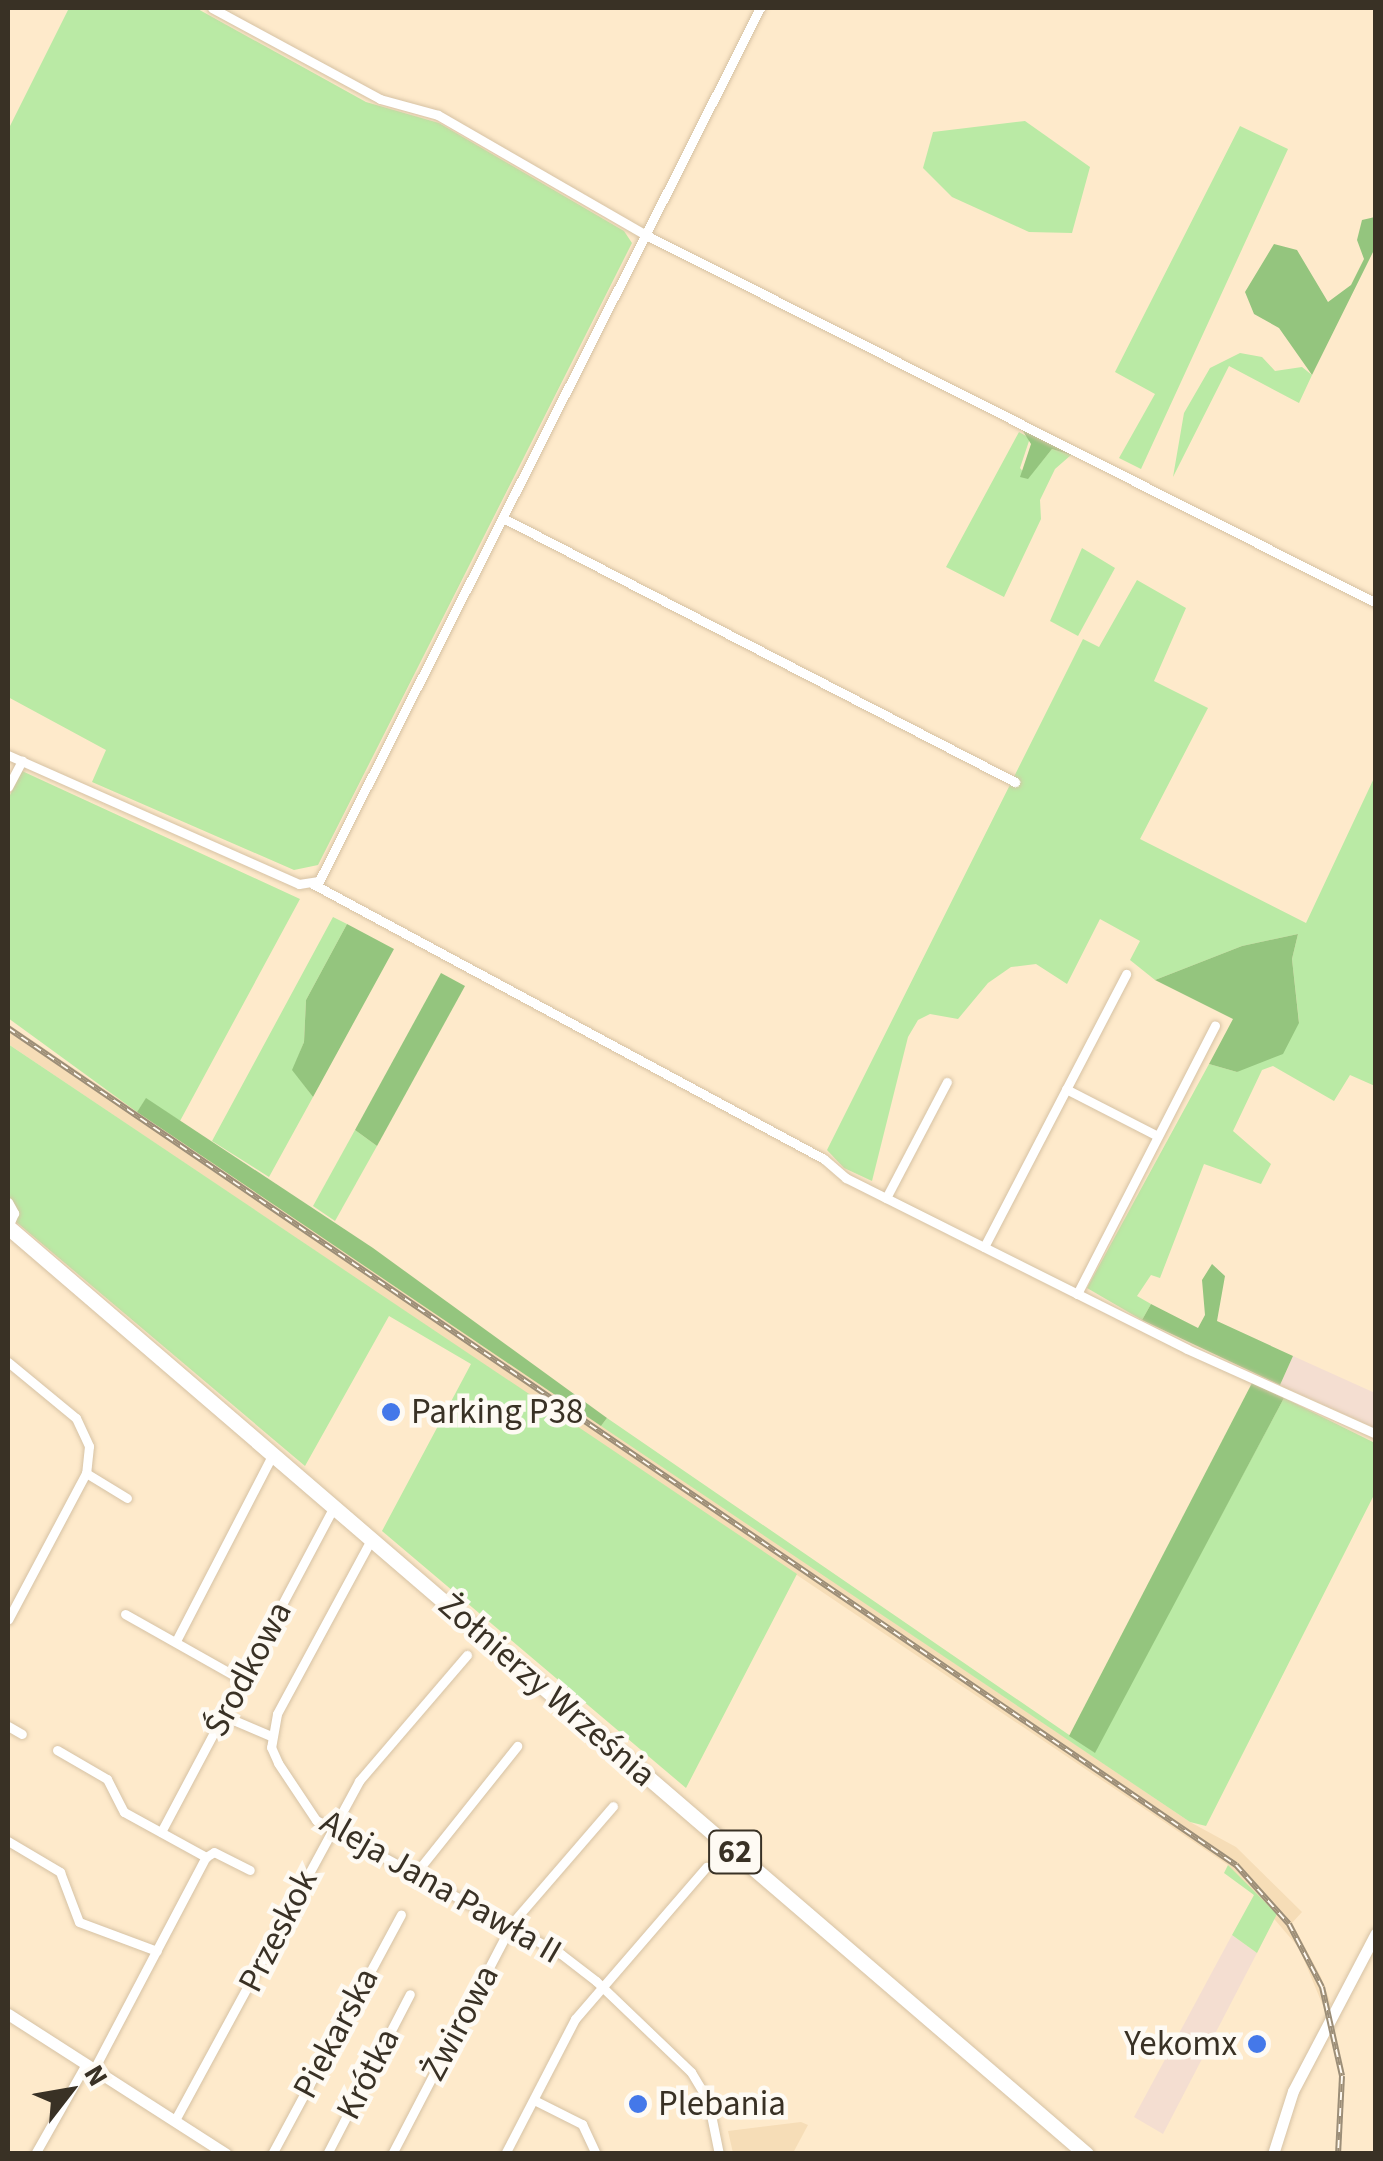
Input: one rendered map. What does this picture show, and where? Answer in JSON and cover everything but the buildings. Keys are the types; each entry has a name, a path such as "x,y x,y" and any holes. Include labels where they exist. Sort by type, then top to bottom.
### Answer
{"main road":[{"name":"Żołnierzy Września","path":"8,1227 1086,2154"}],"street":[{"path":"212,8 380,99 438,115 646,235 1376,603"},
{"path":"313,884 505,519 760,8"},
{"path":"505,519 1016,782"},
{"path":"8,755 299,884 313,884 824,1159 837,1172 886,1198 1076,1294 1376,1434"},
{"path":"8,787 22,761"},
{"path":"984,1247 1126,974"},
{"path":"1076,1294 1215,1024"},
{"path":"886,1198 947,1082"},
{"path":"1066,1089 1158,1136"},
{"path":"8,1202 14,1214 8,1227"},
{"path":"8,1362 76,1418 89,1446 86,1473 12,1598 8,1620"},
{"path":"176,1640 273,1454"},
{"path":"86,1473 128,1498"},
{"name":"Środkowa","path":"162,1832 334,1506"},
{"path":"224,1716 271,1736 372,1538"},
{"path":"124,1614 242,1680"},
{"name":"Przeskok","path":"174,2120 359,1780 466,1655"},
{"path":"8,1726 22,1734"},
{"name":"Aleja Jana Pawła II","path":"271,1736 278,1763 305,1807 330,1828 511,1926 602,1987 691,2072 708,2100 720,2154"},
{"path":"414,1874 517,1746"},
{"path":"57,1750 107,1779 124,1812 206,1857"},
{"name":"Żwirowa","path":"392,2154 511,1926 613,1806"},
{"path":"8,1840 60,1872 78,1922 157,1951"},
{"path":"35,2154 157,1951 206,1857 214,1852 250,1870"},
{"path":"506,2154 575,2019 706,1867"},
{"name":"Piekarska","path":"272,2154 401,1914"},
{"path":"1273,2154 1293,2091 1376,1933"},
{"name":"Krótka","path":"327,2154 410,1994"},
{"path":"8,2014 226,2154"},
{"path":"534,2100 582,2124 596,2154"}],"shaded area":[{"path":"8,1024 1190,1822 1236,1847 1302,1912 1292,1923 1321,1977 1331,2004 1326,2013 1299,1948 1228,1865 8,1044"},
{"path":"1293,1356 1375,1393 1375,1428 1280,1385"},
{"path":"1232,1935 1257,1953 1163,2134 1134,2117"},
{"path":"801,2122 808,2125 793,2153 733,2153 728,2131"}],"green space":[{"path":"69,8 196,8 366,102 439,123 624,231 632,243 318,865 294,870 92,782 106,750 8,697 8,130"},
{"path":"1025,121 1090,167 1072,233 1029,232 952,197 923,168 933,132"},
{"path":"1240,126 1288,149 1141,469 1119,458 1155,394 1115,372"},
{"path":"1375,217 1375,248 1312,375 1279,328 1254,314 1245,292 1274,244 1297,250 1328,302 1351,285 1364,259 1357,240 1362,220"},
{"path":"1240,353 1262,357 1275,371 1302,367 1312,375 1299,403 1229,366 1173,477 1184,413 1210,368"},
{"path":"1021,428 1071,455 1052,449 1028,479 1020,477 1031,444"},
{"path":"1019,432 1030,438 1020,468 1028,478 1052,449 1071,455 1055,469 1040,500 1041,519 1004,597 946,567"},
{"path":"1082,548 1115,568 1078,636 1050,621"},
{"path":"1137,580 1186,608 1154,681 1208,708 1140,839 1306,923 1375,776 1375,1086 1350,1075 1334,1101 1273,1066 1262,1070 1233,1131 1271,1164 1261,1184 1204,1164 1160,1278 1151,1275 1137,1296 1151,1304 1142,1320 1087,1288 1209,1064 1237,1072 1299,1022 1292,959 1298,934 1242,946 1155,980 1130,960 1140,941 1100,919 1067,984 1036,964 1011,967 988,983 958,1019 930,1014 918,1020 908,1037 872,1181 844,1168 827,1150 1083,639 1099,647"},
{"path":"22,771 300,899 180,1121 146,1099 137,1112 8,1018 8,799"},
{"path":"333,917 347,924 306,1000 304,1042 293,1070 313,1097 269,1177 212,1141"},
{"path":"347,924 394,949 313,1097 292,1070 304,1042 306,1000"},
{"path":"1298,934 1292,959 1299,1023 1283,1054 1237,1072 1209,1064 1233,1019 1155,980 1242,946"},
{"path":"441,973 465,986 377,1146 355,1130"},
{"path":"8,1044 797,1574 686,1788 382,1531 471,1364 389,1316 305,1466 8,1215"},
{"path":"146,1098 373,1248 607,1418 601,1426 137,1112"},
{"path":"355,1130 377,1146 335,1221 313,1206"},
{"path":"1212,1264 1225,1276 1217,1321 1293,1356 1280,1385 1142,1320 1151,1304 1198,1328 1205,1315 1202,1280"},
{"path":"1252,1383 1284,1398 1095,1753 1069,1736"},
{"path":"1284,1398 1375,1443 1375,1493 1206,1826 1190,1822 601,1426 607,1418 1094,1752"},
{"path":"1228,1865 1277,1914 1257,1953 1232,1935 1254,1895 1224,1873"}],"railway":[{"path":"8,1028 1236,1865 1289,1924 1322,1987 1342,2076 1338,2154"}],"place":[{"name":"Parking P38","path":"391,1412"},
{"name":"Yekomx","path":"1257,2044"},
{"name":"Plebania","path":"638,2104"}]}
